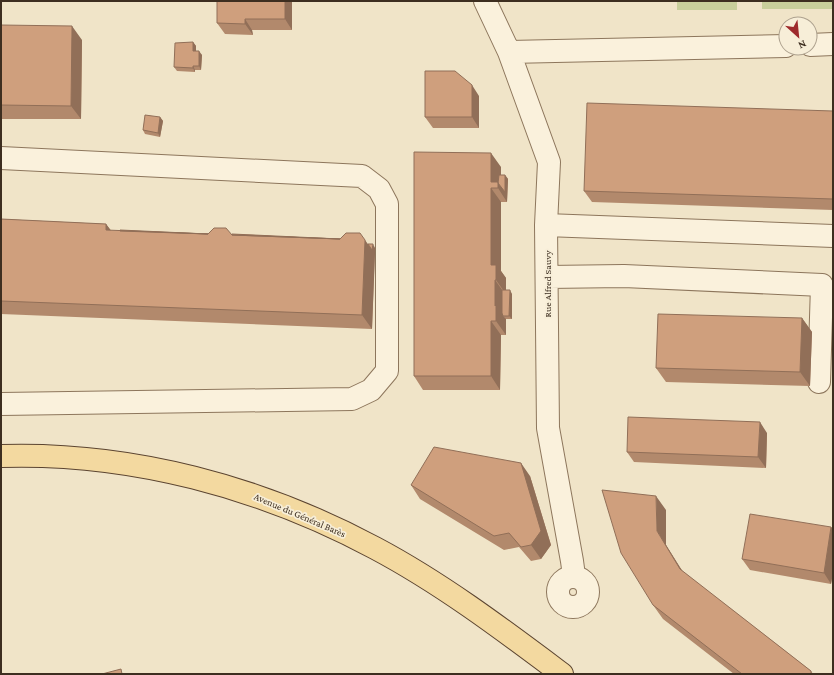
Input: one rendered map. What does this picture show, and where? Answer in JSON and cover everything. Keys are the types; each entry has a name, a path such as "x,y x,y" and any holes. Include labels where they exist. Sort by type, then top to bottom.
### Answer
{"main road":[{"name":"Avenue du Général Barès","path":"1,456 69,458 124,464 222,485 261,497 304,514 375,548 407,566 506,632 562,674"}],"street":[{"name":"Rue Alfred Sauvy","path":"485,1 508,52 549,162 546,225 548,428 574,576"},
{"path":"818,45 833,44"},
{"path":"508,52 778,46"},
{"path":"1,158 362,176 378,189 387,204 387,370 371,390 352,399 1,404"},
{"path":"546,225 833,236"},
{"path":"547,277 624,276 822,285 819,382"}],"green space":[{"path":"677,1 737,1 737,10 677,10"},
{"path":"762,1 833,1 833,9 762,9"}],"building":[{"path":"217,1 285,1 285,19 245,19 245,24 217,23"},
{"path":"1,25 72,26 71,106 1,105"},
{"path":"193,42 193,51 199,51 199,66 193,66 193,68 174,67 175,43"},
{"path":"425,71 455,71 472,85 472,117 425,117"},
{"path":"587,103 833,111 833,199 584,191"},
{"path":"145,115 160,117 158,133 143,130"},
{"path":"414,152 491,153 491,182 498,182 498,188 491,188 491,265 496,265 496,321 491,321 491,376 414,376"},
{"path":"499,175 505,175 505,192 498,183"},
{"path":"1,219 106,224 106,230 208,234 214,228 226,228 232,235 340,239 346,233 360,233 365,240 362,315 1,301"},
{"path":"120,230 208,234 120,231"},
{"path":"232,234 340,239 232,235"},
{"path":"368,244 373,244 372,250"},
{"path":"502,290 510,290 509,316 503,316 502,313"},
{"path":"658,314 802,318 800,372 656,368"},
{"path":"628,417 760,422 758,457 627,452"},
{"path":"434,447 521,463 541,531 531,545 521,547 509,533 494,536 411,485"},
{"path":"602,490 656,496 657,531 680,569 811,671 811,674 742,674 653,605 621,553"},
{"path":"750,514 831,527 824,573 742,559"},
{"path":"121,669 122,674 102,674"}]}
